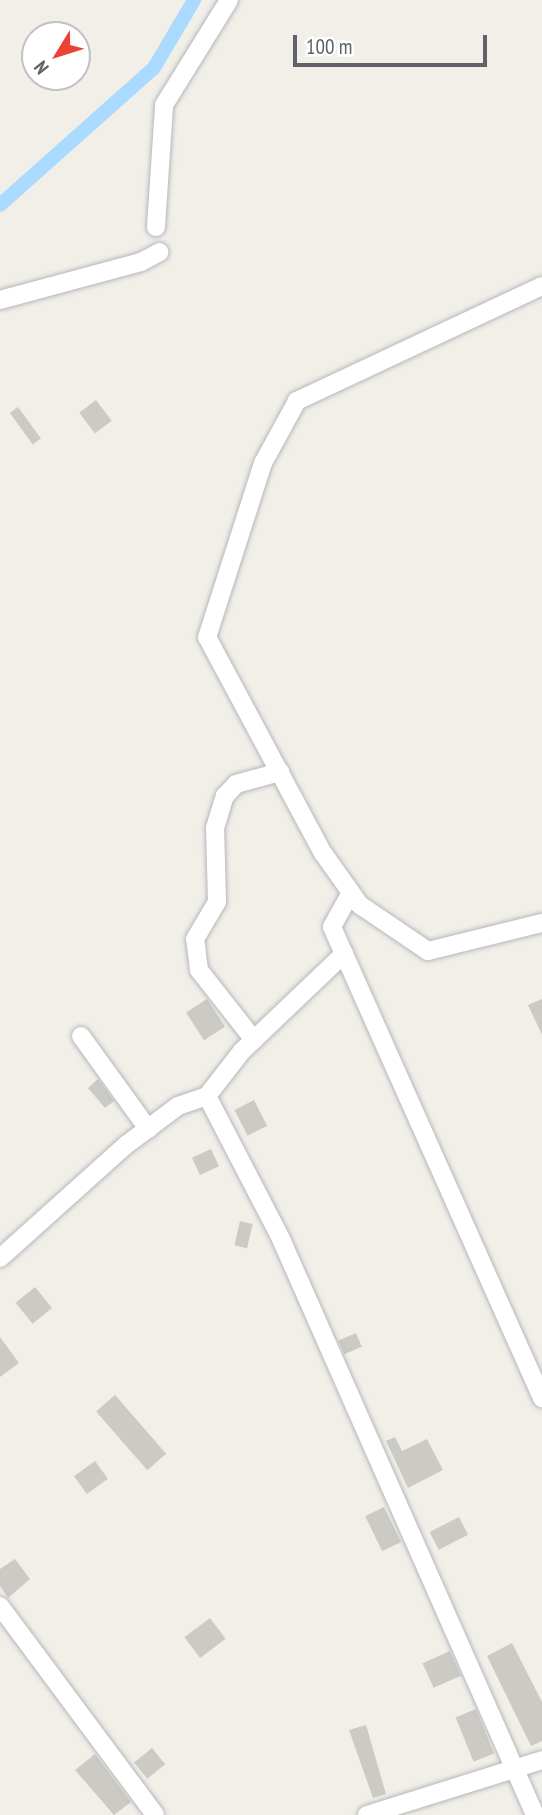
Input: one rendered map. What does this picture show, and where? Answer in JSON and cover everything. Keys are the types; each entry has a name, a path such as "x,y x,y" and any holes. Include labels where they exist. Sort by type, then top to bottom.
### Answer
{"street":[{"path":"156,227 164,106 229,0"},
{"path":"0,300 12,292 141,262 160,251"},
{"path":"542,286 330,383 297,401 281,422 207,637 349,896 428,951 542,923"},
{"path":"254,1040 199,970 195,939 217,901 215,828 225,796 236,784 280,772"},
{"path":"349,896 332,927 542,1398"},
{"path":"0,1258 148,1129 178,1106 207,1096 254,1040 344,954"},
{"path":"81,1036 148,1129"},
{"path":"207,1096 281,1239 535,1815"},
{"path":"0,1606 155,1815"},
{"path":"367,1815 542,1760"}],"building":[{"path":"96,400 112,421 95,433 79,413"},
{"path":"18,407 41,439 33,444 10,413"},
{"path":"207,999 225,1027 204,1040 186,1013"},
{"path":"542,999 542,1035 528,1005"},
{"path":"98,1079 114,1101 105,1108 88,1088"},
{"path":"254,1100 267,1126 248,1136 234,1110"},
{"path":"211,1149 219,1166 200,1175 192,1158"},
{"path":"240,1221 253,1224 247,1248 234,1245"},
{"path":"35,1287 52,1308 33,1324 16,1303"},
{"path":"356,1333 362,1347 344,1354 339,1340"},
{"path":"0,1337 19,1363 0,1377"},
{"path":"115,1395 166,1454 147,1470 96,1411"},
{"path":"395,1437 402,1451 427,1439 443,1470 408,1488 386,1441"},
{"path":"95,1461 108,1479 87,1494 74,1476"},
{"path":"384,1507 401,1542 382,1551 365,1516"},
{"path":"459,1517 468,1535 439,1550 430,1532"},
{"path":"15,1559 30,1579 8,1598 0,1586 0,1569"},
{"path":"210,1618 226,1639 200,1658 184,1637"},
{"path":"512,1643 542,1702 542,1741 531,1746 487,1656"},
{"path":"450,1651 461,1676 434,1688 423,1663"},
{"path":"476,1709 494,1754 474,1762 456,1717"},
{"path":"366,1725 386,1794 373,1798 349,1730"},
{"path":"152,1748 165,1764 147,1779 134,1762"},
{"path":"95,1754 131,1802 114,1815 75,1770"}],"waterway":[{"path":"0,205 154,68 194,0"}]}
